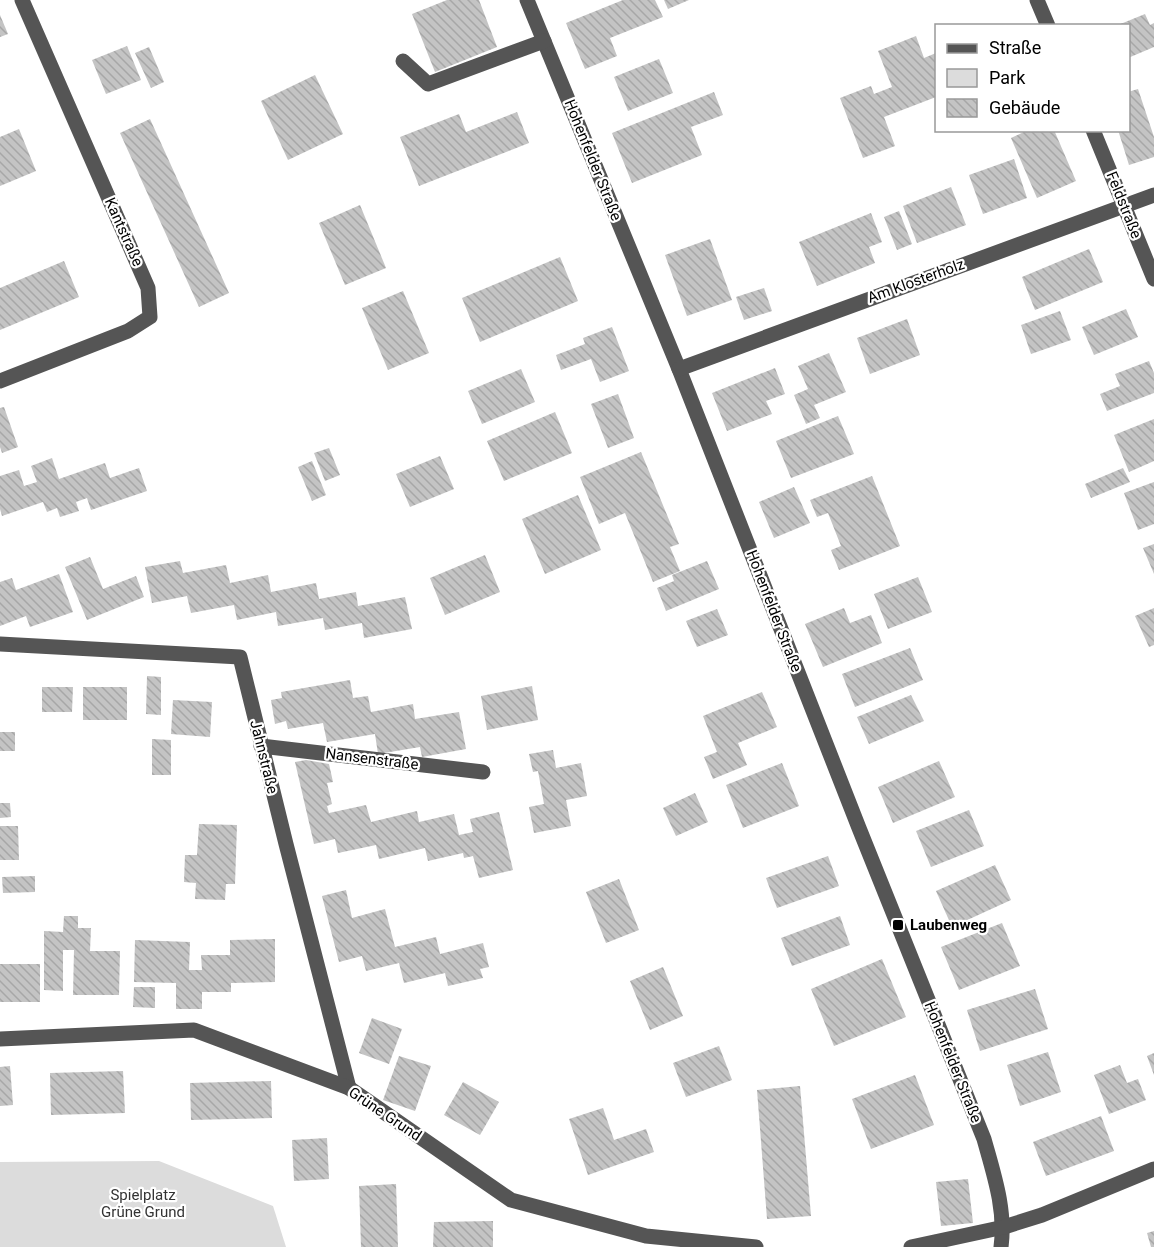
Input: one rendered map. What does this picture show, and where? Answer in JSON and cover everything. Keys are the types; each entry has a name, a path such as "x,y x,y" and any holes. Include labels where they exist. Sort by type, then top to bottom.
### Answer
{"street":[{"name":"Kantstraße","path":"0,381 128,331 150,317 148,288 22,0"},
{"name":"Hohenfelder Straße","path":"527,0 679,369 867,850 984,1139 998,1186 1004,1227 1002,1247"},
{"path":"1037,0 1047,24"},
{"path":"403,61 428,84 544,41"},
{"name":"Feldstraße","path":"1094,132 1154,279"},
{"name":"Am Klosterholz","path":"679,369 1154,195"},
{"name":"Jahnstraße","path":"0,644 240,657 349,1088"},
{"name":"Nansenstraße","path":"261,746 483,772"},
{"name":"Grüne Grund","path":"0,1039 194,1030 349,1088 511,1200 646,1236 756,1247"},
{"path":"911,1247 1004,1227 1042,1215 1154,1169"}],"green space":[{"name":"Spielplatz Grüne Grund","path":"159,1161 273,1206 286,1247 0,1247 0,1162"}],"building":[{"path":"447,0 479,0 497,47 435,72 412,14"},
{"path":"623,0 655,0 663,17 610,38 617,56 585,69 566,23"},
{"path":"664,0 689,0 668,9"},
{"path":"1145,14 1150,25 1154,23 1154,47 1130,57 1130,24 1120,24"},
{"path":"0,15 8,34 0,37"},
{"path":"916,36 924,58 935,53 935,97 884,117 895,146 863,158 840,98 871,86 874,94 892,87 878,51"},
{"path":"127,46 141,80 106,94 92,60"},
{"path":"149,47 164,82 151,88 135,53"},
{"path":"659,59 673,93 628,111 614,77"},
{"path":"315,75 343,134 288,160 261,101"},
{"path":"1138,89 1154,137 1154,157 1129,165 1119,132 1130,132 1130,91"},
{"path":"714,92 723,115 691,127 702,155 632,183 612,133"},
{"path":"517,112 529,143 419,186 400,137 459,114 466,132"},
{"path":"150,119 229,293 199,307 120,133"},
{"path":"19,129 36,171 0,186 0,137"},
{"path":"1024,132 1055,132 1076,181 1037,198 1011,138"},
{"path":"1014,159 1027,198 983,214 969,175"},
{"path":"951,187 966,225 917,243 903,206"},
{"path":"360,205 386,268 345,285 319,223"},
{"path":"899,211 912,244 897,250 884,217"},
{"path":"871,213 882,242 869,247 875,263 817,286 799,242"},
{"path":"710,239 732,300 687,316 665,255"},
{"path":"1089,249 1103,282 1035,310 1022,277"},
{"path":"560,257 578,301 480,342 462,298"},
{"path":"64,261 79,297 0,330 0,288"},
{"path":"764,288 772,311 744,320 736,297"},
{"path":"403,291 429,353 388,370 362,308"},
{"path":"1126,309 1138,337 1094,355 1082,327"},
{"path":"1060,311 1071,340 1031,354 1021,325"},
{"path":"907,319 920,355 870,374 857,338"},
{"path":"612,327 629,371 600,382 591,359 561,370 556,355 585,344 583,338"},
{"path":"829,353 846,392 814,405 820,418 806,424 794,395 808,389 798,366"},
{"path":"1149,361 1154,373 1154,393 1107,411 1100,394 1120,386 1115,374"},
{"path":"775,368 785,394 766,401 772,414 727,431 712,393"},
{"path":"521,369 535,402 482,424 468,391"},
{"path":"618,394 634,438 608,448 591,404"},
{"path":"4,407 18,447 2,453 0,408"},
{"path":"555,412 572,453 504,481 487,441"},
{"path":"838,416 854,454 791,478 776,441"},
{"path":"1154,419 1154,461 1129,472 1114,435"},
{"path":"329,448 340,475 325,481 314,453"},
{"path":"641,452 679,544 670,547 680,571 653,582 625,513 599,524 580,477"},
{"path":"440,456 454,489 410,507 396,474"},
{"path":"52,458 59,479 105,463 110,478 139,468 147,491 91,510 87,498 76,502 79,511 60,517 57,508 47,512 43,502 2,516 0,476 19,470 24,486 37,482 31,466"},
{"path":"312,461 326,495 312,501 298,467"},
{"path":"1123,468 1130,482 1091,498 1085,484"},
{"path":"872,476 900,546 839,570 831,550 841,546 828,513 817,517 810,500"},
{"path":"1154,482 1154,524 1138,530 1124,493"},
{"path":"794,487 810,523 774,538 759,502"},
{"path":"578,495 601,550 545,574 522,519"},
{"path":"1154,544 1154,574 1143,548"},
{"path":"485,555 500,592 445,615 430,578"},
{"path":"90,557 103,589 136,576 144,597 87,620 65,567"},
{"path":"180,561 183,573 226,565 230,583 268,575 271,592 316,583 319,599 356,592 358,606 405,597 412,629 364,638 362,623 325,630 323,618 278,626 276,612 237,620 234,605 191,613 187,596 152,603 145,567"},
{"path":"707,561 719,589 666,611 657,588 674,581 672,575"},
{"path":"59,574 73,612 30,627 26,616 0,626 0,582 12,578 16,590"},
{"path":"918,577 932,612 888,629 874,594"},
{"path":"844,608 850,623 871,615 882,643 823,667 805,624"},
{"path":"1154,608 1154,645 1149,647 1135,616"},
{"path":"717,609 728,635 697,647 686,621"},
{"path":"910,648 923,680 855,707 842,674"},
{"path":"147,676 161,677 161,715 146,714"},
{"path":"350,680 353,698 368,696 371,712 413,704 415,719 459,712 466,749 422,757 420,747 378,754 375,734 327,742 323,723 288,729 286,721 275,724 271,700 282,698 281,692"},
{"path":"532,686 538,720 487,730 481,696"},
{"path":"42,687 73,687 72,712 42,712"},
{"path":"83,687 127,687 127,720 83,720"},
{"path":"762,692 777,727 738,743 747,765 713,779 704,757 717,752 703,716"},
{"path":"911,695 924,721 869,744 857,717"},
{"path":"173,700 212,702 210,737 171,734"},
{"path":"0,732 15,732 15,751 0,751"},
{"path":"152,739 171,740 171,775 152,775"},
{"path":"553,750 556,768 581,763 587,796 566,800 571,826 534,833 529,807 544,804 538,771 533,772 529,754"},
{"path":"306,760 329,764 333,782 327,783 332,804 327,806 329,813 366,805 371,822 417,811 419,822 454,814 459,835 473,832 470,819 499,812 513,870 479,878 473,856 464,858 463,853 428,861 425,848 379,859 376,845 338,853 335,839 314,844 295,762"},
{"path":"939,761 955,797 893,823 878,787"},
{"path":"782,763 799,806 743,828 726,785"},
{"path":"695,793 708,822 676,836 663,808"},
{"path":"0,803 10,803 11,817 0,818"},
{"path":"969,810 984,846 931,867 916,831"},
{"path":"199,824 237,825 235,884 226,884 225,900 195,899 196,883 184,882 185,855 197,855"},
{"path":"0,826 18,826 19,860 0,860"},
{"path":"828,856 839,886 777,908 766,878"},
{"path":"995,865 1011,900 952,927 936,891"},
{"path":"35,876 35,892 3,893 2,877"},
{"path":"619,879 639,930 606,943 586,892"},
{"path":"346,890 352,918 385,909 395,947 436,937 440,954 483,943 489,967 480,969 483,978 448,986 445,973 404,983 399,963 366,971 362,956 339,962 322,896"},
{"path":"64,916 78,916 78,928 91,928 90,951 120,951 119,995 73,995 74,950 63,950 63,991 44,990 44,931 63,932"},
{"path":"840,916 850,945 792,966 781,938"},
{"path":"1002,923 1020,966 959,990 941,947"},
{"path":"275,939 275,982 231,983 231,992 202,992 202,1009 176,1009 176,983 134,982 135,940 190,942 189,970 202,970 201,955 230,955 230,940"},
{"path":"882,959 906,1017 834,1046 811,989"},
{"path":"0,964 40,964 40,1002 0,1002"},
{"path":"663,967 683,1016 650,1030 630,981"},
{"path":"134,987 155,987 155,1008 133,1007"},
{"path":"1035,989 1048,1029 980,1051 967,1010"},
{"path":"372,1018 402,1029 389,1064 359,1053"},
{"path":"719,1046 732,1080 686,1097 673,1063"},
{"path":"1048,1052 1061,1092 1020,1106 1007,1065"},
{"path":"1154,1053 1154,1075 1147,1056"},
{"path":"399,1056 431,1066 415,1111 383,1100"},
{"path":"1120,1065 1127,1083 1138,1079 1146,1100 1109,1114 1094,1075"},
{"path":"10,1066 13,1105 0,1106 0,1067"},
{"path":"123,1071 125,1113 51,1115 50,1073"},
{"path":"915,1075 934,1125 871,1149 852,1099"},
{"path":"271,1081 272,1118 191,1120 190,1083"},
{"path":"463,1082 499,1102 480,1135 444,1115"},
{"path":"800,1086 811,1216 767,1219 757,1090"},
{"path":"603,1108 614,1140 646,1129 654,1152 588,1175 569,1119"},
{"path":"1101,1116 1114,1151 1046,1176 1033,1142"},
{"path":"327,1138 329,1179 294,1181 292,1140"},
{"path":"968,1179 973,1223 941,1226 936,1182"},
{"path":"396,1184 398,1247 361,1247 359,1186"},
{"path":"493,1221 493,1247 433,1247 434,1222"},
{"path":"1154,1231 1154,1247 1151,1247 1147,1233"}],"place":[{"name":"Laubenweg","path":"898,925"}]}
